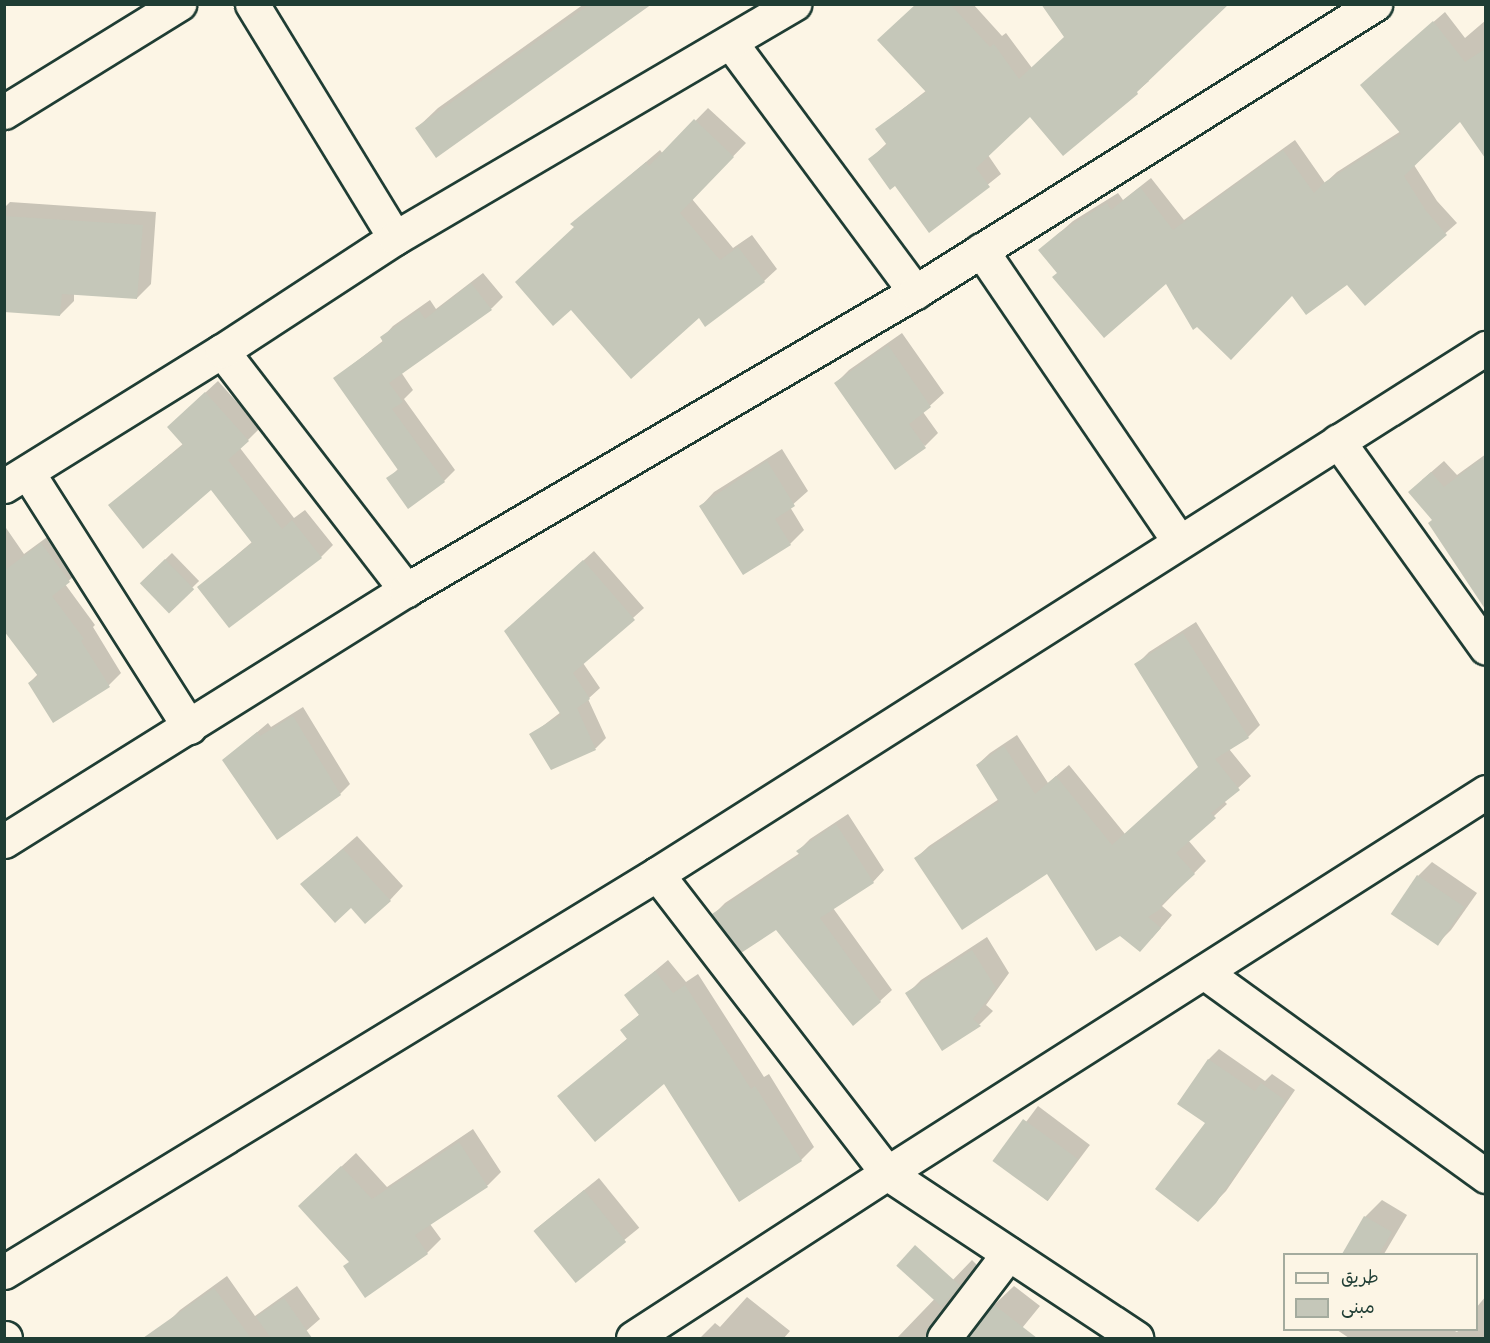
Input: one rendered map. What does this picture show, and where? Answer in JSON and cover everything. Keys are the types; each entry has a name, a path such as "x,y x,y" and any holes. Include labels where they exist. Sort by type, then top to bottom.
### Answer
{"street":[{"path":"4,112 179,4"},
{"path":"252,4 395,238"},
{"path":"189,727 16,479 222,351 395,238 794,4"},
{"path":"4,841 406,590 915,292 1375,4"},
{"path":"731,43 915,292"},
{"path":"981,250 1179,542"},
{"path":"4,1272 657,874 1485,348"},
{"path":"222,351 406,590"},
{"path":"1338,441 1485,648"},
{"path":"633,1338 887,1173 1485,792"},
{"path":"657,874 887,1173 1136,1338"},
{"path":"1204,972 1485,1176"},
{"path":"944,1338 1008,1254"}],"building":[{"path":"590,4 652,4 436,158 415,128"},
{"path":"916,4 950,4 990,47 994,44 1019,79 1064,37 1041,4 1229,4 1137,92 1138,94 1063,156 1030,117 976,168 990,187 929,233 895,186 890,190 868,159 887,145 875,129 926,92 877,40"},
{"path":"1433,21 1465,62 1485,49 1485,158 1460,122 1404,176 1426,211 1447,235 1365,306 1347,285 1306,315 1292,296 1231,360 1197,327 1193,330 1166,284 1104,338 1052,277 1057,273 1038,250 1060,232 1107,203 1111,210 1140,187 1173,230 1283,150 1314,193 1325,182 1401,134 1360,85"},
{"path":"694,119 734,157 680,213 720,260 738,247 765,282 705,327 699,318 631,379 571,310 553,326 515,282 574,227 570,224 646,162 649,166"},
{"path":"4,216 143,225 137,299 62,294 60,316 4,312"},
{"path":"471,283 492,310 389,383 403,402 392,409 445,482 408,509 386,478 398,470 333,378 383,342 380,337 419,310 425,319"},
{"path":"888,345 931,407 909,424 926,448 895,470 834,383"},
{"path":"205,392 249,441 228,460 282,529 292,520 322,558 229,628 197,587 252,543 211,490 143,549 108,505 183,445 167,427"},
{"path":"1485,456 1485,609 1428,523 1432,520 1408,492 1431,472 1444,487"},
{"path":"767,461 795,506 775,519 791,545 743,575 699,506"},
{"path":"41,543 70,582 52,596 84,639 81,641 110,687 53,723 28,683 38,676 4,631 4,571"},
{"path":"165,559 194,589 169,614 140,583"},
{"path":"583,560 635,620 573,673 590,699 577,708 596,750 551,770 529,734 561,715 504,631"},
{"path":"1183,633 1249,738 1215,759 1240,790 1211,813 1216,818 1176,853 1195,874 1160,906 1162,908 1148,917 1161,928 1140,952 1120,936 1096,951 1047,874 962,930 914,858 999,802 976,765 1004,746 1035,794 1056,776 1112,845 1198,767 1134,664"},
{"path":"293,716 341,795 277,840 222,760 257,732 260,736"},
{"path":"836,824 874,883 820,918 881,1002 853,1026 776,930 741,953 712,914 800,855 796,851"},
{"path":"343,849 391,901 365,924 351,908 335,923 300,884"},
{"path":"1417,875 1464,907 1438,946 1391,914"},
{"path":"972,950 996,988 973,1019 981,1026 942,1051 905,993"},
{"path":"655,971 673,993 685,985 751,1089 755,1086 802,1161 739,1202 664,1084 595,1142 557,1096 627,1039 620,1030 639,1015 624,995"},
{"path":"1208,1059 1255,1091 1261,1083 1286,1101 1216,1203 1198,1222 1155,1189 1205,1123 1177,1104"},
{"path":"1023,1119 1078,1159 1047,1201 992,1161"},
{"path":"459,1142 488,1187 415,1235 428,1254 365,1298 343,1266 349,1262 298,1206 341,1166 372,1199"},
{"path":"584,1190 626,1242 576,1283 533,1231"},
{"path":"1364,1216 1392,1232 1380,1253 1343,1253"},
{"path":"915,1245 960,1286 942,1307 896,1266"},
{"path":"214,1288 251,1338 143,1338"},
{"path":"284,1298 312,1338 271,1338 256,1317"},
{"path":"993,1304 1037,1338 967,1338"}]}
